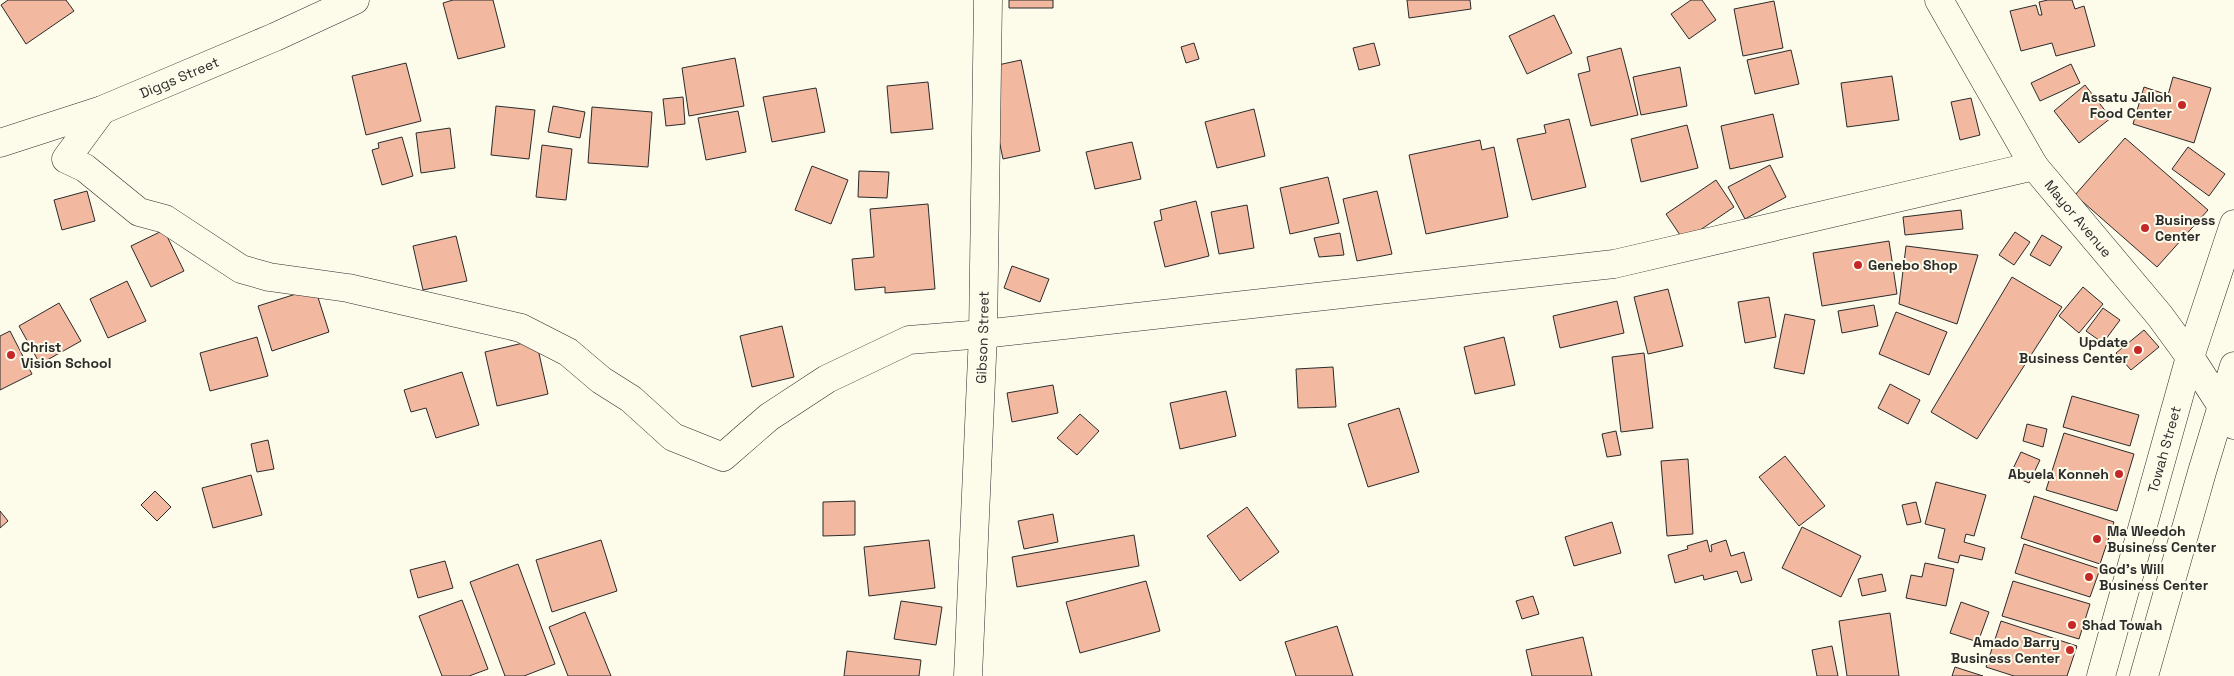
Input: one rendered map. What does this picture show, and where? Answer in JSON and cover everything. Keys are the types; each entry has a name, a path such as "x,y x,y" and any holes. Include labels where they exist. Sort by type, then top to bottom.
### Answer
{"street":[{"name":"Diggs Street","path":"0,144 102,110 275,37 356,0"},
{"name":"Gibson Street","path":"968,676 983,334 988,0"},
{"name":"Mayor Avenue","path":"1940,0 2034,166 2160,316 2190,357 2228,416"},
{"path":"102,110 66,159 84,168 139,212 165,219 241,269 269,277 348,288 521,328 568,352 601,380 631,399 673,438 722,457 769,417 826,379 909,340 983,334 1614,264 2034,166"},
{"name":"Towah Street","path":"2101,676 2190,357 2234,224"},
{"path":"2144,676 2228,416 2234,366"}],"building":[{"path":"8,0 66,0 74,11 26,44 1,5"},
{"path":"453,0 493,0 505,47 458,59 443,3"},
{"path":"1009,0 1053,0 1053,8 1009,8"},
{"path":"1407,0 1470,0 1471,9 1409,18"},
{"path":"1691,0 1702,0 1716,20 1689,39 1671,14"},
{"path":"2072,0 2075,9 2084,6 2095,46 2056,56 2052,43 2021,51 2010,11 2036,5 2039,15 2042,15 2039,2"},
{"path":"1774,1 1783,48 1743,56 1734,9"},
{"path":"1554,15 1572,53 1527,74 1509,36"},
{"path":"1194,43 1199,59 1186,63 1181,47"},
{"path":"1374,43 1380,65 1359,70 1353,48"},
{"path":"1621,48 1638,115 1591,126 1578,74 1590,71 1587,57"},
{"path":"1791,50 1799,84 1755,94 1747,60"},
{"path":"735,58 744,106 689,116 682,68"},
{"path":"1021,60 1040,151 1003,159 984,68"},
{"path":"406,63 421,121 366,135 352,76"},
{"path":"2071,64 2080,83 2040,101 2031,83"},
{"path":"1680,67 1687,106 1641,115 1633,77"},
{"path":"1892,76 1899,120 1847,127 1841,83"},
{"path":"2173,77 2211,88 2194,143 2133,124 2144,87 2168,95"},
{"path":"928,82 933,129 891,133 887,86"},
{"path":"2085,85 2111,118 2079,143 2054,111"},
{"path":"816,88 825,132 772,142 763,97"},
{"path":"683,97 685,124 666,126 663,99"},
{"path":"1971,98 1980,135 1960,140 1951,102"},
{"path":"496,106 535,110 529,159 491,155"},
{"path":"553,106 585,112 580,138 548,132"},
{"path":"592,107 652,112 648,167 588,163"},
{"path":"1254,109 1265,156 1217,168 1205,122"},
{"path":"738,111 746,152 706,160 698,118"},
{"path":"1773,114 1783,157 1730,169 1721,126"},
{"path":"1569,119 1586,187 1532,200 1517,139 1546,133 1544,125"},
{"path":"1687,125 1698,168 1641,182 1631,139"},
{"path":"450,128 455,168 421,173 416,133"},
{"path":"402,137 413,176 382,185 372,150 379,148 378,143"},
{"path":"2125,138 2208,210 2157,267 2075,195"},
{"path":"1480,140 1482,150 1494,147 1508,217 1426,234 1409,155"},
{"path":"1132,142 1141,179 1095,189 1086,152"},
{"path":"542,145 572,149 566,200 536,197"},
{"path":"2188,147 2225,174 2209,196 2172,169"},
{"path":"1770,165 1786,197 1745,219 1728,187"},
{"path":"812,166 848,180 831,224 795,210"},
{"path":"859,171 889,172 887,198 858,197"},
{"path":"1328,177 1339,223 1290,234 1280,188"},
{"path":"1716,180 1734,207 1684,241 1666,214"},
{"path":"87,191 95,221 62,230 54,200"},
{"path":"1377,191 1392,254 1357,261 1343,199"},
{"path":"1196,201 1209,256 1165,267 1154,222 1162,220 1160,210"},
{"path":"928,204 935,289 885,293 885,287 855,290 852,259 874,257 870,209"},
{"path":"1247,205 1254,248 1219,254 1211,212"},
{"path":"1961,210 1963,229 1905,235 1903,217"},
{"path":"164,230 184,271 151,287 131,246"},
{"path":"2015,232 2030,242 2014,265 1999,255"},
{"path":"1340,233 1344,255 1319,257 1314,238"},
{"path":"2042,235 2062,247 2050,266 2030,255"},
{"path":"456,236 467,281 423,290 413,246"},
{"path":"1889,241 1897,294 1822,306 1813,253"},
{"path":"1906,246 1978,255 1957,324 1899,304"},
{"path":"1012,266 1049,279 1040,302 1004,288"},
{"path":"2012,277 2062,307 1977,439 1931,412"},
{"path":"127,281 146,321 108,338 90,299"},
{"path":"2083,287 2103,304 2079,333 2059,316"},
{"path":"315,288 329,332 272,351 258,306"},
{"path":"1668,289 1683,346 1648,354 1634,297"},
{"path":"1769,297 1776,337 1745,343 1738,302"},
{"path":"1617,301 1624,333 1560,348 1553,316"},
{"path":"59,303 81,341 40,364 19,326"},
{"path":"1874,305 1878,326 1842,333 1838,311"},
{"path":"2103,308 2120,320 2103,343 2086,331"},
{"path":"1896,312 1947,332 1929,375 1879,354"},
{"path":"1785,314 1815,320 1804,374 1774,368"},
{"path":"782,326 794,377 752,387 740,336"},
{"path":"2144,330 2159,347 2131,370 2116,353"},
{"name":"Christ Vision School","path":"10,331 32,374 0,390 0,336"},
{"path":"257,337 268,376 210,391 200,353"},
{"path":"1504,337 1515,385 1475,394 1464,347"},
{"path":"536,340 548,394 497,406 485,352"},
{"path":"1644,353 1653,428 1621,432 1612,357"},
{"path":"1333,367 1336,407 1298,408 1296,369"},
{"path":"462,372 479,425 436,438 426,408 411,412 404,390"},
{"path":"1890,384 1920,400 1908,424 1878,408"},
{"path":"1053,385 1058,413 1012,422 1007,393"},
{"path":"1226,391 1236,436 1180,449 1170,403"},
{"path":"2072,396 2139,415 2130,446 2063,427"},
{"path":"1399,408 1419,472 1368,487 1348,424"},
{"path":"1080,414 1099,431 1077,455 1057,438"},
{"path":"2027,424 2047,429 2043,447 2023,441"},
{"path":"1616,431 1621,455 1607,457 1602,434"},
{"path":"2064,433 2134,454 2117,511 2046,490"},
{"path":"268,440 274,469 257,472 251,444"},
{"path":"2021,452 2040,460 2029,483 2010,475"},
{"path":"1785,456 1825,506 1799,526 1759,477"},
{"path":"1688,459 1693,534 1667,536 1661,461"},
{"path":"251,475 262,515 213,528 202,488"},
{"path":"1936,482 1986,495 1974,536 1966,534 1964,542 1985,548 1982,560 1960,555 1958,563 1938,558 1945,529 1925,524"},
{"path":"155,491 171,507 157,521 141,505"},
{"path":"2034,496 2114,522 2100,564 2021,538"},
{"path":"855,501 855,535 823,536 823,502"},
{"path":"1916,502 1921,522 1907,525 1902,505"},
{"path":"1247,507 1279,552 1240,581 1207,536"},
{"path":"0,511 8,521 0,528"},
{"path":"1053,514 1058,542 1024,549 1018,521"},
{"path":"1612,522 1621,553 1574,566 1565,537"},
{"path":"1802,527 1861,556 1841,597 1782,568"},
{"path":"1134,535 1139,566 1017,587 1012,557"},
{"path":"601,540 617,591 552,612 536,560"},
{"path":"929,540 935,588 869,596 864,547"},
{"path":"1707,540 1710,552 1712,551 1711,545 1726,540 1731,556 1744,552 1752,580 1741,583 1737,571 1704,580 1703,575 1675,583 1668,555 1688,549 1687,546"},
{"path":"2024,544 2100,569 2090,597 2015,573"},
{"path":"445,561 453,588 418,598 410,570"},
{"path":"1925,563 1954,569 1946,606 1906,598 1911,575 1922,577"},
{"path":"518,564 555,664 524,676 505,676 470,582"},
{"path":"1882,574 1886,591 1862,596 1858,579"},
{"path":"1146,581 1160,631 1080,653 1066,602"},
{"path":"2013,581 2090,604 2079,639 2002,616"},
{"path":"1533,596 1539,614 1522,619 1516,601"},
{"path":"462,600 488,669 469,676 442,676 419,616"},
{"path":"901,601 942,607 936,645 894,639"},
{"path":"1961,602 1989,612 1978,642 1950,633"},
{"path":"585,612 611,676 568,676 549,627"},
{"path":"1890,613 1899,676 1847,676 1839,621"},
{"path":"2001,621 2077,646 2067,676 2014,676 1986,667"},
{"path":"1337,626 1353,676 1296,676 1285,642"},
{"path":"1583,637 1592,676 1532,676 1526,650"},
{"path":"1832,646 1838,676 1817,676 1812,650"},
{"path":"847,651 921,660 919,676 844,676"},
{"path":"1955,667 1983,676 1952,676"}],"place":[{"name":"Assatu Jalloh Food Center","path":"2182,105"},
{"name":"Business Center","path":"2145,228"},
{"name":"Genebo Shop","path":"1858,265"},
{"name":"Update Business Center","path":"2138,350"},
{"name":"Christ Vision School","path":"11,355"},
{"name":"Abuela Konneh","path":"2119,474"},
{"name":"Ma Weedoh Business Center","path":"2097,539"},
{"name":"God's Will Business Center","path":"2089,577"},
{"name":"Shad Towah","path":"2072,625"},
{"name":"Amado Barry Business Center","path":"2070,650"}]}
